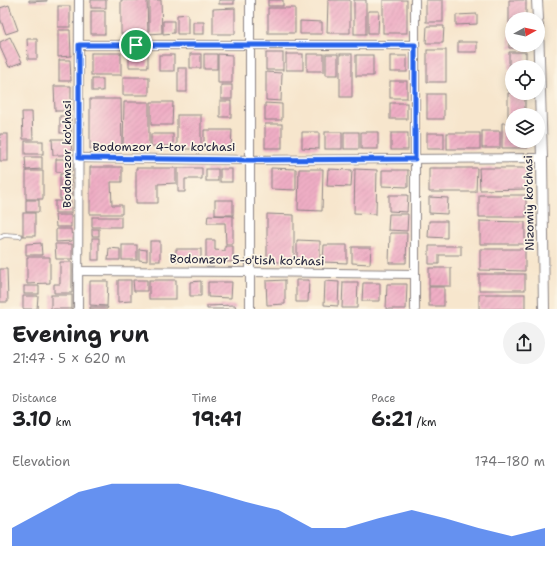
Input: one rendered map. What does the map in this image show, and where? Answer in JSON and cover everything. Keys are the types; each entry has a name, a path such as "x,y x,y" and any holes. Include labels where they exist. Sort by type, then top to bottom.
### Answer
{"street":[{"name":"Bodomzor ko'chasi","path":"78,309 79,0"},
{"path":"250,0 250,309"},
{"path":"415,309 416,0"},
{"path":"537,0 538,12"},
{"path":"79,45 415,45"},
{"name":"Nizomiy ko'chasi","path":"539,52 544,309"},
{"name":"Bodomzor 4-tor ko'chasi","path":"79,158 250,160 542,158"},
{"name":"Bodomzor 5-o'tish ko'chasi","path":"78,271 415,274"}],"lane":[{"path":"0,237 20,236"}],"building":[{"path":"29,0 47,0 47,1 29,2"},
{"path":"91,0 106,0 106,8 91,8"},
{"path":"121,0 147,0 148,34 121,34"},
{"path":"149,0 161,0 162,33 149,34"},
{"path":"219,0 234,0 234,4 219,4"},
{"path":"268,0 283,0 283,6 268,6"},
{"path":"328,0 350,0 350,33 327,33"},
{"path":"354,0 366,0 366,34 354,34"},
{"path":"383,0 407,0 407,33 383,33"},
{"path":"426,0 443,0 443,22 426,22"},
{"path":"509,0 526,0 526,12 509,12"},
{"path":"9,5 18,30 6,34 0,18 0,8"},
{"path":"58,6 70,6 70,27 58,27"},
{"path":"235,8 235,34 213,34 213,9"},
{"path":"268,8 295,8 295,33 268,33"},
{"path":"91,11 105,11 105,34 91,34"},
{"path":"368,11 379,11 378,33 368,33"},
{"path":"188,14 188,34 177,34 177,15"},
{"path":"477,14 477,24 456,25 456,15"},
{"path":"163,21 174,21 174,33 163,34"},
{"path":"300,21 322,22 322,34 300,34"},
{"path":"193,22 204,22 204,34 193,34"},
{"path":"427,26 444,26 443,43 426,43"},
{"path":"58,30 70,30 71,56 58,57"},
{"path":"10,37 22,62 9,67 0,47 0,42"},
{"path":"27,39 37,39 37,59 28,59"},
{"path":"458,42 477,42 477,52 458,52"},
{"path":"427,50 446,50 446,82 427,82"},
{"path":"509,52 526,52 526,60 509,60"},
{"path":"91,53 121,53 121,75 91,75"},
{"path":"266,53 283,53 283,70 266,70"},
{"path":"129,54 148,54 148,67 129,67"},
{"path":"190,54 201,54 201,68 190,68"},
{"path":"204,54 217,54 217,69 204,69"},
{"path":"218,54 232,55 232,83 218,83"},
{"path":"286,54 303,54 303,70 286,70"},
{"path":"307,54 324,54 324,71 307,71"},
{"path":"326,54 338,54 338,75 326,75"},
{"path":"340,54 352,54 352,97 340,97"},
{"path":"159,55 174,55 174,71 159,71"},
{"path":"356,55 373,55 373,76 356,76"},
{"path":"390,56 407,56 407,72 390,72"},
{"path":"59,60 70,60 71,81 59,81"},
{"path":"178,68 187,68 187,92 178,92"},
{"path":"266,72 282,73 281,101 266,100"},
{"path":"123,77 149,77 149,95 123,95"},
{"path":"92,79 103,79 103,91 92,91"},
{"path":"390,81 407,81 407,98 390,98"},
{"path":"221,85 232,85 232,99 221,99"},
{"path":"54,86 71,86 71,111 55,111"},
{"path":"427,94 444,94 444,119 427,119"},
{"path":"90,99 121,99 122,148 90,149"},
{"path":"508,100 525,100 525,108 508,108"},
{"path":"220,101 231,101 231,117 220,117"},
{"path":"124,102 149,102 149,148 123,148"},
{"path":"151,102 173,102 172,125 151,125"},
{"path":"265,103 282,104 282,120 265,120"},
{"path":"390,103 407,103 407,119 390,119"},
{"path":"22,112 32,112 33,139 23,139"},
{"path":"177,115 201,115 201,149 177,149"},
{"path":"60,116 71,116 71,133 60,133"},
{"path":"502,123 505,123 505,148 502,148"},
{"path":"265,124 282,124 282,148 265,148"},
{"path":"204,130 232,130 231,149 204,149"},
{"path":"482,131 500,131 500,148 482,148"},
{"path":"302,132 319,132 319,149 302,148"},
{"path":"325,132 342,132 342,149 325,149"},
{"path":"344,132 359,132 359,149 344,149"},
{"path":"361,132 378,132 378,149 361,149"},
{"path":"391,133 408,133 408,150 391,150"},
{"path":"427,133 444,133 444,149 427,149"},
{"path":"447,133 480,133 480,149 447,149"},
{"path":"0,134 8,134 8,161 0,161"},
{"path":"151,134 173,134 173,146 151,146"},
{"path":"52,139 71,139 72,155 53,155"},
{"path":"25,141 43,141 43,154 25,154"},
{"path":"25,157 42,157 42,169 26,170"},
{"path":"56,159 72,159 72,171 56,172"},
{"path":"90,167 122,167 122,182 111,182 112,205 122,205 122,214 90,214"},
{"path":"136,168 176,168 176,183 158,184 158,203 136,203"},
{"path":"178,168 202,168 202,179 185,179 185,192 178,192"},
{"path":"271,168 296,169 296,190 271,189"},
{"path":"429,168 477,168 476,192 429,192"},
{"path":"479,168 527,168 527,189 480,190"},
{"path":"206,169 218,169 218,181 206,181"},
{"path":"220,169 232,169 232,182 220,182"},
{"path":"299,169 323,169 322,211 298,210"},
{"path":"328,169 352,170 351,187 327,186"},
{"path":"355,169 377,170 376,214 354,213"},
{"path":"382,170 408,170 408,187 382,186"},
{"path":"26,171 43,171 43,199 26,199"},
{"path":"60,174 72,174 71,198 60,199"},
{"path":"389,195 408,195 407,212 389,211"},
{"path":"479,195 526,195 526,217 479,217"},
{"path":"429,197 448,198 447,214 429,213"},
{"path":"26,200 39,200 39,212 26,212"},
{"path":"215,200 233,200 233,215 215,215"},
{"path":"55,201 71,201 71,213 55,213"},
{"path":"23,213 35,213 35,236 23,236"},
{"path":"267,214 294,215 294,262 267,262"},
{"path":"389,214 408,214 407,231 388,230"},
{"path":"55,215 71,215 71,227 56,227"},
{"path":"208,215 233,216 233,244 226,244 225,223 207,223"},
{"path":"92,217 121,217 121,227 92,227"},
{"path":"429,221 447,221 447,238 428,237"},
{"path":"480,221 525,222 525,244 480,244"},
{"path":"56,229 71,229 72,241 56,242"},
{"path":"92,229 99,229 99,236 92,236"},
{"path":"390,233 407,233 406,263 389,263"},
{"path":"92,238 99,238 99,260 92,260"},
{"path":"206,240 215,240 215,250 225,251 225,246 233,246 233,262 206,261"},
{"path":"297,240 320,241 320,262 297,262"},
{"path":"150,241 160,241 160,261 150,261"},
{"path":"41,243 42,255 26,255 26,244"},
{"path":"55,244 72,244 72,259 56,259"},
{"path":"122,245 137,245 137,260 122,260"},
{"path":"324,245 347,245 347,263 323,262"},
{"path":"429,246 461,246 461,255 439,255 439,264 429,264"},
{"path":"352,247 371,247 370,264 352,263"},
{"path":"109,248 120,249 120,260 108,260"},
{"path":"139,249 147,250 147,261 139,260"},
{"path":"176,249 201,249 201,261 176,261"},
{"path":"480,249 525,249 525,271 480,270"},
{"path":"27,257 50,257 50,283 27,284"},
{"path":"60,262 72,262 72,293 54,293 54,284 60,284"},
{"path":"429,268 451,268 451,286 429,286"},
{"path":"0,269 7,269 8,302 0,302"},
{"path":"479,274 525,274 525,290 479,290"},
{"path":"118,280 131,280 131,301 118,302"},
{"path":"133,280 147,280 147,291 134,291"},
{"path":"149,280 176,280 176,299 149,299"},
{"path":"285,280 285,304 267,305 266,281"},
{"path":"296,280 309,280 308,302 296,302"},
{"path":"90,281 108,281 107,306 90,305"},
{"path":"201,281 201,296 190,296 190,282"},
{"path":"325,281 339,282 338,306 324,305"},
{"path":"208,282 232,282 231,298 208,297"},
{"path":"343,282 358,282 357,308 342,308"},
{"path":"363,283 380,283 380,301 362,301"},
{"path":"387,284 407,284 406,309 386,309"},
{"path":"24,286 39,286 39,294 24,294"},
{"path":"429,287 444,287 444,306 429,306"},
{"path":"479,294 525,294 525,309 479,309"},
{"path":"51,295 72,295 72,309 51,309"},
{"path":"23,296 38,296 37,309 23,309"},
{"path":"235,305 236,309 207,309 207,306"},
{"path":"90,307 108,307 107,309 90,309"}],"route":[{"path":"79,45 136,45 415,45 415,159 250,160 79,158 79,45"}]}
